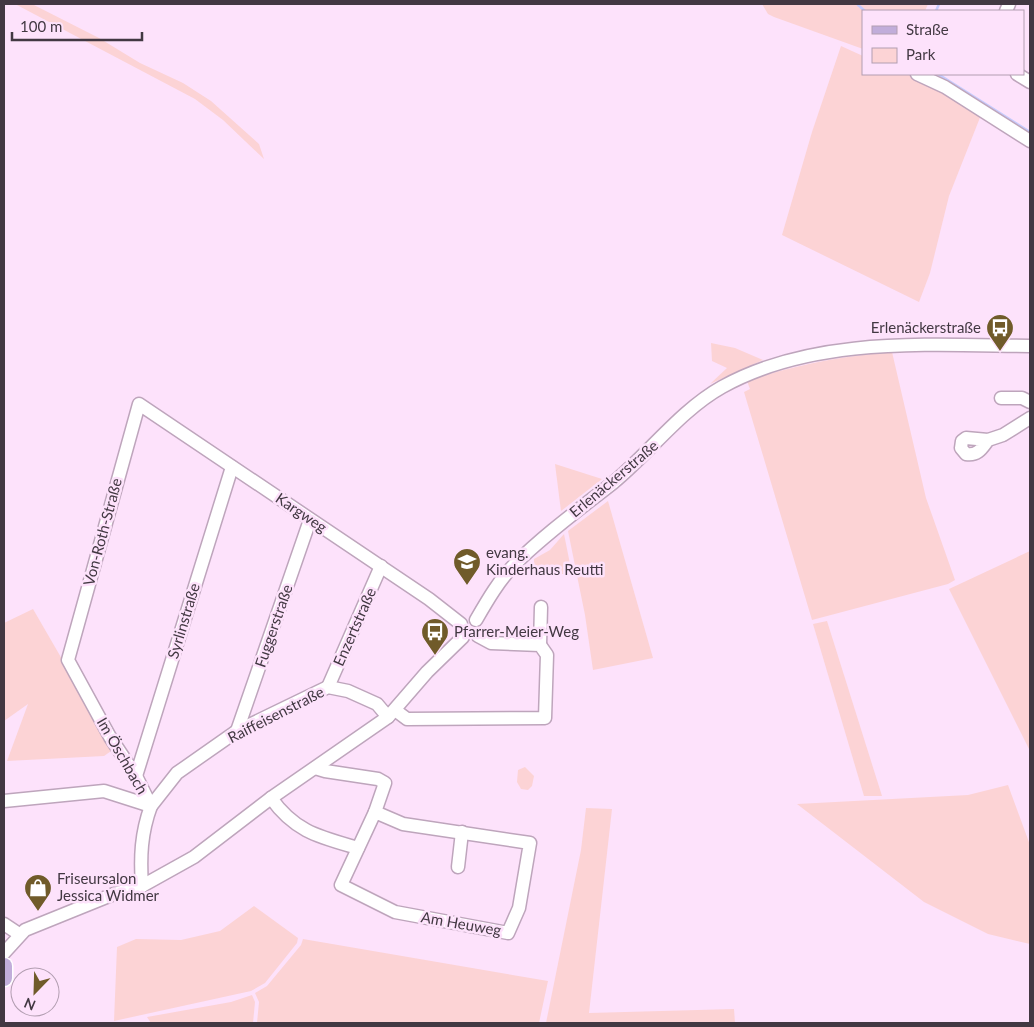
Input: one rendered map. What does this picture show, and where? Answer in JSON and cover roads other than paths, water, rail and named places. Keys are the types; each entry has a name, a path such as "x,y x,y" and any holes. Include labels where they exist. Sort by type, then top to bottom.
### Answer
{"main road":[{"path":"4,966 4,978"}],"street":[{"path":"919,75 945,88 1030,141"},
{"path":"1019,75 1030,82"},
{"name":"Erlenäckerstraße","path":"476,620 514,565 635,464 704,401 722,388 770,365 849,350 910,344 1030,346"},
{"path":"1001,398 1022,398 1030,402"},
{"name":"Kargweg","path":"138,404 381,566 462,630"},
{"name":"Von-Roth-Straße","path":"68,660 138,404"},
{"path":"988,440 1002,435 1030,418"},
{"name":"Syrlinstraße","path":"136,776 232,467"},
{"name":"Fuggerstraße","path":"237,731 310,520"},
{"name":"Enzertstraße","path":"328,687 381,566"},
{"path":"391,713 408,719 545,718 547,655 540,645 541,607"},
{"path":"4,953 19,934 26,930 88,904 142,886 194,857 272,798 391,713 470,619 476,620 481,629 478,636 473,639 462,630"},
{"path":"478,636 491,643 540,645"},
{"name":"Im Öschbach","path":"68,660 110,737 136,776 151,806 142,834 140,856 142,886"},
{"name":"Raiffeisenstraße","path":"151,806 177,773 237,731 328,687 348,691 377,704 391,713"},
{"name":"Am Heuweg","path":"315,768 378,779 385,783 375,812 341,885 395,912 508,933 518,908 530,843 403,824 375,812"},
{"path":"4,801 104,791 151,806"},
{"path":"272,798 282,814 301,829 317,836 358,848"},
{"path":"458,867 462,832"},
{"path":"4,924 19,934"}],"waterway":[{"path":"936,10 939,4"},
{"path":"858,5 864,10"},
{"path":"940,75 1030,132"}],"place":[{"name":"Erlenäckerstraße","path":"1000,352"},
{"name":"evang. Kinderhaus Reutti","path":"467,586"},
{"name":"Pfarrer-Meier-Weg","path":"435,656"},
{"name":"Friseursalon Jessica Widmer","path":"38,912"}]}
